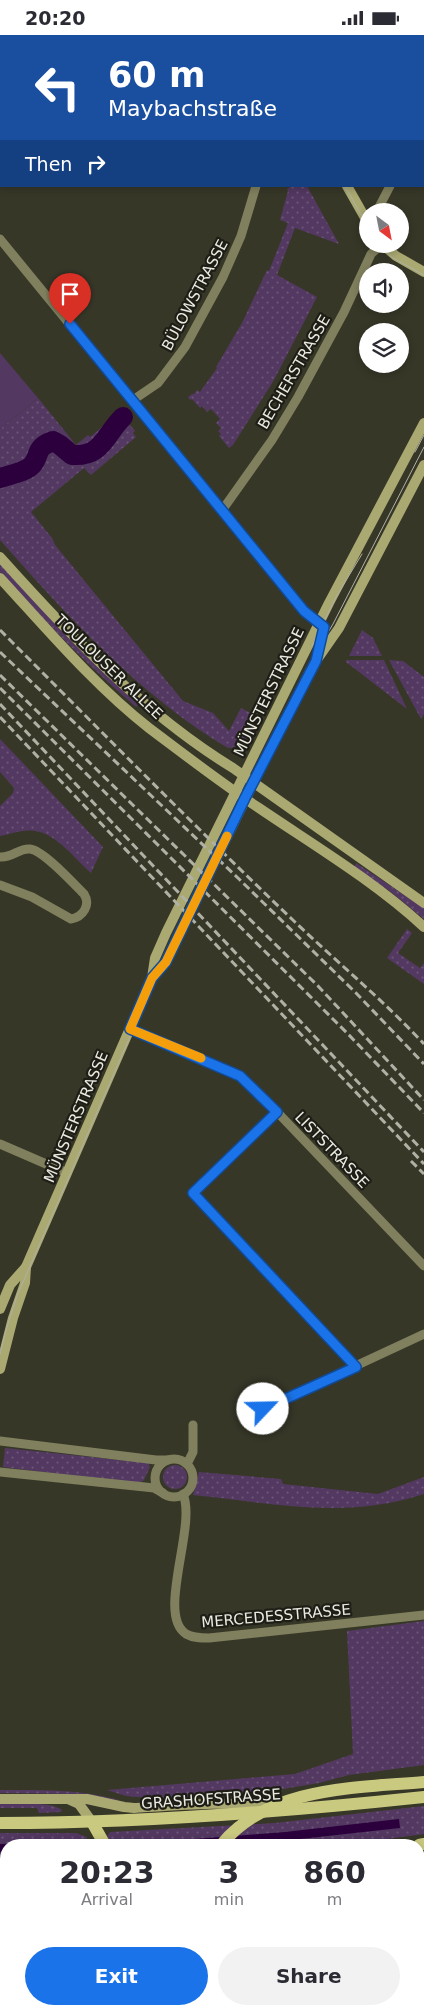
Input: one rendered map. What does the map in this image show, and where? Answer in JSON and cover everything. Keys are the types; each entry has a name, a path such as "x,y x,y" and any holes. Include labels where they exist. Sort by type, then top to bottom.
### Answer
{"main road":[{"path":"348,187 359,207"},
{"path":"392,253 424,272"},
{"name":"MÜNSTERSTRASSE","path":"0,1309 10,1285 26,1267 152,978 155,958 329,603 424,423"},
{"name":"MÜNSTERSTRASSE","path":"152,978 166,962 253,782 316,661 339,628 424,465"},
{"name":"TOULOUSER ALLEE","path":"0,557 73,637 158,715 208,753 253,782 424,903"},
{"name":"TOULOUSER ALLEE","path":"0,578 49,632 122,705 147,726 234,796 364,879 424,927"},
{"name":"MÜNSTERSTRASSE","path":"0,1369 13,1318 25,1283 26,1267"},
{"path":"227,1839 257,1815 299,1797 338,1790 424,1782"},
{"name":"GRASHOFSTRASSE","path":"0,1823 95,1827 424,1797"},
{"path":"66,1798 86,1812 102,1839"},
{"path":"0,1799 87,1799 124,1807 250,1803 307,1809"}],"street":[{"name":"BÜLOWSTRASSE","path":"133,400 158,383 185,347 223,277 241,236 256,187"},
{"path":"382,203 390,187"},
{"path":"0,239 304,611 324,627 316,661"},
{"name":"BECHERSTRASSE","path":"222,509 272,440 298,397 344,312 372,253"},
{"path":"0,857 11,857 26,849 38,851 88,901 84,910 74,919 69,919 32,897 0,885"},
{"name":"LISTSTRASSE","path":"130,1029 240,1076 277,1112 424,1267"},
{"path":"277,1112 193,1193 356,1367"},
{"path":"0,1144 67,1173"},
{"path":"263,1409 424,1334"},
{"name":"MERCEDESSTRASSE","path":"193,1425 193,1452 186,1464 192,1472 192,1481 188,1490 183,1494 186,1517 174,1609 178,1624 186,1634 194,1637 209,1638 424,1615"},
{"path":"0,1441 156,1460 178,1459 186,1464"},
{"path":"163,1493 156,1485 155,1475 160,1465 168,1459"},
{"path":"0,1472 145,1487 175,1497 183,1494"}],"shaded area":[{"path":"290,187 308,187 339,244 295,228 277,275 317,297 274,380 233,445 229,448 219,436 221,434 218,431 221,428 216,423 220,419 211,409 207,412 202,406 200,408 188,397 197,390 200,392 217,368 242,323 267,270 269,271 288,223 280,220 287,189"},
{"path":"0,353 38,398 0,429"},
{"path":"38,398 76,445 88,435 90,437 115,416 116,418 121,414 135,431 133,433 136,437 91,475 84,468 31,512 52,538 55,545 183,701 213,713 229,731 241,708 258,717 248,738 240,745 228,748 165,704 135,679 78,625 0,540 0,429"},
{"path":"0,563 139,704 136,707 32,607 0,572"},
{"path":"362,630 373,638 382,656 349,656"},
{"path":"346,660 384,660 407,709 346,662"},
{"path":"389,660 403,661 424,677 424,714 421,719"},
{"path":"0,739 103,847 91,873 58,842 43,833 26,831 0,836 0,806 13,793 14,788 0,772"},
{"path":"356,863 424,908 424,919 387,889 354,868"},
{"path":"407,929 412,933 398,953 420,968 424,963 424,984 387,958"},
{"path":"5,1448 148,1463 150,1467 144,1480 138,1484 3,1467"},
{"path":"175,1465 184,1468 187,1477 184,1486 175,1489 166,1486 163,1477 166,1468"},
{"path":"199,1472 281,1479 283,1484 378,1494 424,1477 424,1494 395,1502 366,1506 337,1508 280,1505 193,1495"},
{"path":"424,1621 424,1765 349,1775 319,1783 271,1791 226,1795 148,1798 126,1796 107,1790 295,1774 353,1754 347,1631"},
{"path":"0,1790 75,1792 119,1800 117,1802 81,1794 0,1793"},
{"path":"0,1804 42,1804 62,1810 61,1812 39,1813 37,1808 0,1808"},
{"path":"424,1806 424,1834 388,1839 109,1839 107,1836 110,1832 275,1823"},
{"path":"399,1819 400,1828 300,1839 195,1839 285,1832"},
{"path":"0,1833 76,1833 87,1837 87,1839 0,1839"}],"waterway":[{"path":"0,478 30,467 40,449 53,441 72,455 82,455 91,452 102,443 123,417"}],"tram line":[{"path":"346,187 359,211"},
{"path":"388,253 393,258 424,275"},
{"path":"415,452 424,435"},
{"path":"0,1354 17,1296 166,954 306,669 333,624 424,447"},
{"path":"312,646 336,597 362,554"}],"railway":[{"path":"0,630 220,850 424,1044"},
{"path":"0,652 239,879 356,993 424,1064"},
{"path":"0,675 318,986 424,1100"},
{"path":"0,688 348,1034 424,1113"},
{"path":"0,704 424,1152"},
{"path":"0,717 424,1164"},
{"path":"411,1161 424,1174"}],"slow traffic":[{"path":"201,1058 130,1029 152,978 166,962 227,836"}],"route":[{"path":"70,324 304,611 324,627 316,661 245,798 166,962 152,978 130,1029 240,1076 277,1112 193,1193 356,1367 263,1409"}]}
